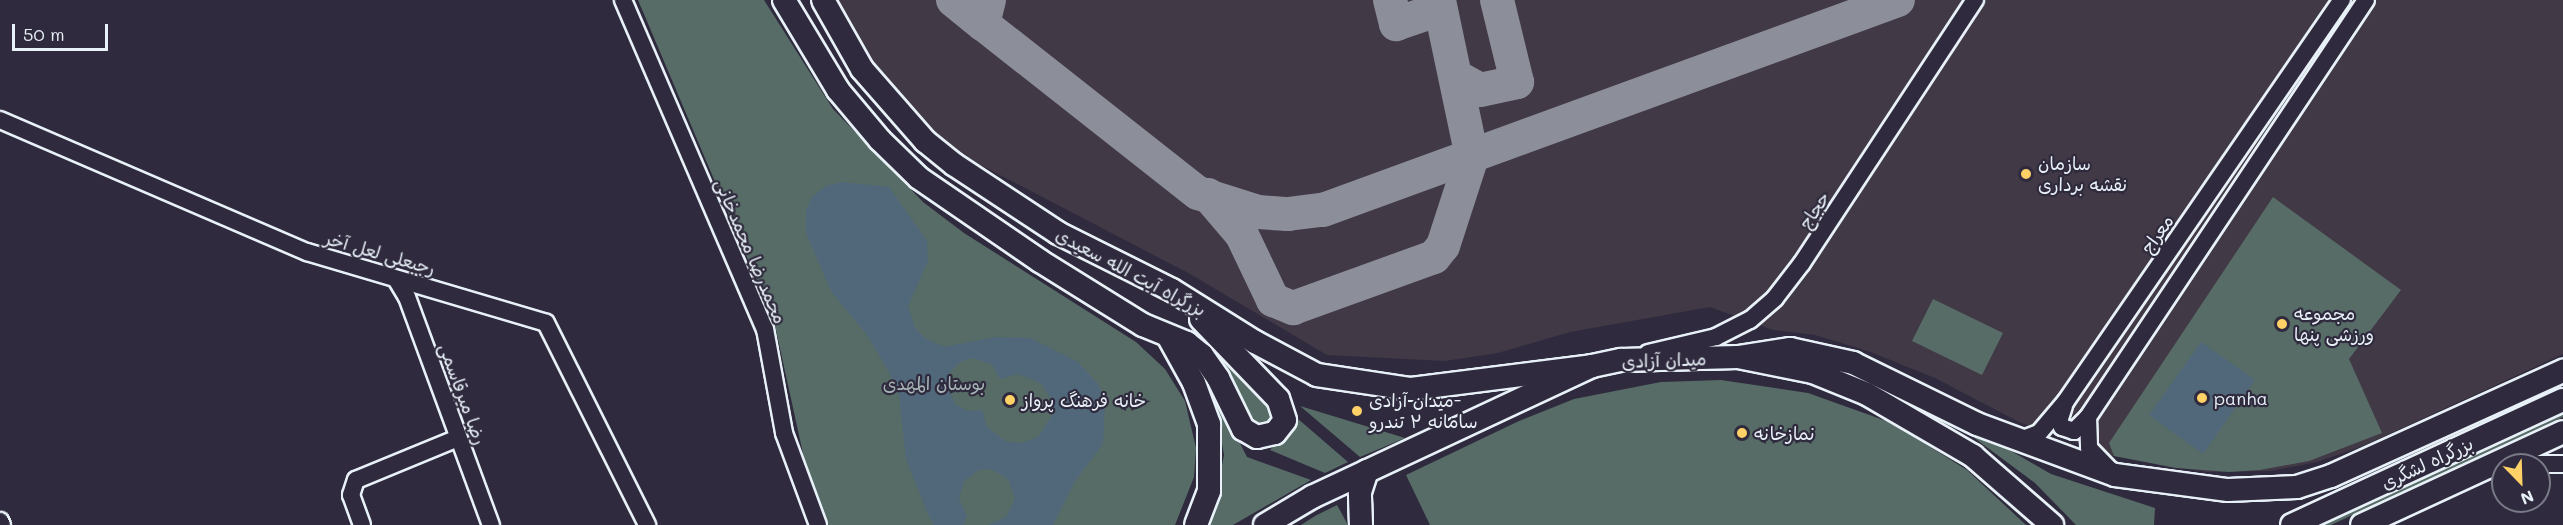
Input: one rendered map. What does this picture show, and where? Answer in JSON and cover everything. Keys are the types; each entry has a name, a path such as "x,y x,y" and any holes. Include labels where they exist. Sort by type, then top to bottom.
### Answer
{"highway":[{"name":"بزرگراه آیت الله سعیدی","path":"784,0 838,90 880,140 919,178 1005,239 1168,336 1194,382 1209,424 1209,491 1196,525"},
{"name":"بزرگراه آیت الله سعیدی","path":"823,0 861,69 925,141 995,194 1058,233 1172,290 1255,342 1317,375 1357,383 1411,389 1592,366"},
{"path":"1168,336 1202,355 1248,434 1268,437 1281,427 1284,409 1271,389 1172,290"},
{"path":"1738,357 1791,349 1853,363 1977,424 2115,475 2198,489 2298,486 2358,466 2563,370"},
{"name":"میدان آزادی","path":"1265,525 1367,471 1592,366 1621,360 1738,357 1813,372 1876,399 1973,456 2052,525"},
{"name":"بزرگراه لشگری","path":"2292,525 2563,400"},
{"name":"بزرگراه لشگری","path":"2518,453 2563,432"},
{"name":"بزرگراه لشگری","path":"2362,525 2491,466"},
{"path":"1361,525 1360,492 1367,471"},
{"path":"2386,525 2412,501"}],"main road":[{"name":"محمدرضا محمدخانی","path":"623,0 765,329 784,433 818,525"},
{"name":"حجاج","path":"1621,360 1716,337 1750,320 1775,298 1802,263 1975,0"},
{"name":"معراج","path":"1977,424 2030,438 2039,434 2066,401 2342,0"},
{"path":"2066,401 2060,414 2061,426 2074,431 2088,417 2366,0"},
{"name":"رجبعلی لعل آخر","path":"0,120 307,252 546,323 647,525"},
{"name":"رضا میرقاسمی","path":"396,279 406,297 490,525"},
{"path":"2088,417 2089,448 2115,475"},
{"path":"362,525 351,495 356,480 458,438"},
{"path":"0,521 2,525"}],"shaded area":[{"path":"832,0 2563,0 2563,354 2363,446 2317,462 2270,471 2207,472 2114,456 2019,422 1935,378 1868,351 1815,335 1773,330 1710,307 1570,332 1498,353 1445,361 1327,355 1190,274 952,150 904,107 865,58"}],"green space":[{"name":"بوستان المهدی","path":"638,0 764,0 833,109 923,202 964,233 1136,342 1165,369 1185,401 1196,448 1194,477 1175,525 826,525 804,458 774,321"},
{"name":"مجموعه ورزشی پنها","path":"2273,197 2401,290 2349,359 2382,433 2309,461 2260,470 2229,472 2176,468 2114,456 2109,443"},
{"path":"1933,299 2003,333 1982,375 1912,341"},
{"path":"1205,345 1241,372 1279,412 1271,427 1250,424"},
{"path":"1793,356 1854,374 1973,429 2051,474 2155,508 2154,525 2076,525 2035,483 1969,434 1884,391"},
{"path":"1721,380 1808,393 1892,423 1967,470 2026,525 1430,525 1406,475 1519,421 1574,399 1661,382"},
{"path":"1213,390 1247,457 1311,480 1233,525 1210,525 1224,455"},
{"path":"1300,406 1405,438 1360,457"},
{"path":"2563,411 2563,417 2331,525 2318,525"},
{"path":"1297,418 1348,462 1325,473 1270,450"},
{"path":"1337,505 1348,525 1301,525 1315,516"}],"water":[{"path":"841,182 889,187 927,241 928,261 908,306 915,328 926,339 944,347 995,337 1030,338 1078,362 1099,385 1105,403 1103,444 1075,481 1053,525 988,525 1006,517 1015,499 1008,479 991,469 979,470 964,481 959,499 967,516 963,525 934,525 906,459 899,396 890,374 867,335 831,291 806,233 806,210 813,196 826,186","holes":["973,358 992,365 1000,379 1019,374 1042,384 1050,398 1052,415 1039,436 1023,443 1007,442 987,427 982,410 967,411 955,404 947,386 950,372 960,362"]},
{"name":"panha","path":"2201,342 2255,380 2203,454 2149,415"}],"taxiway":[{"path":"953,0 983,24"},
{"path":"989,0 983,24 1198,193 1258,212 1288,214 1323,210 1898,0"},
{"path":"1390,0 1396,24 1433,11 1435,0"},
{"path":"1208,195 1242,235 1273,300 1293,308 1434,257 1443,246 1472,157 1439,0"},
{"path":"1457,77 1480,90 1517,82 1497,0"}],"place":[{"name":"سازمان نقشه برداری","path":"2026,174"},
{"name":"مجموعه ورزشی پنها","path":"2282,324"},
{"name":"panha","path":"2202,398"},
{"name":"خانه فرهنگ پرواز","path":"1010,400"},
{"name":"میدان آزادی- سامانه ۲ تندرو","path":"1357,411"},
{"name":"نمازخانه","path":"1742,433"}]}
